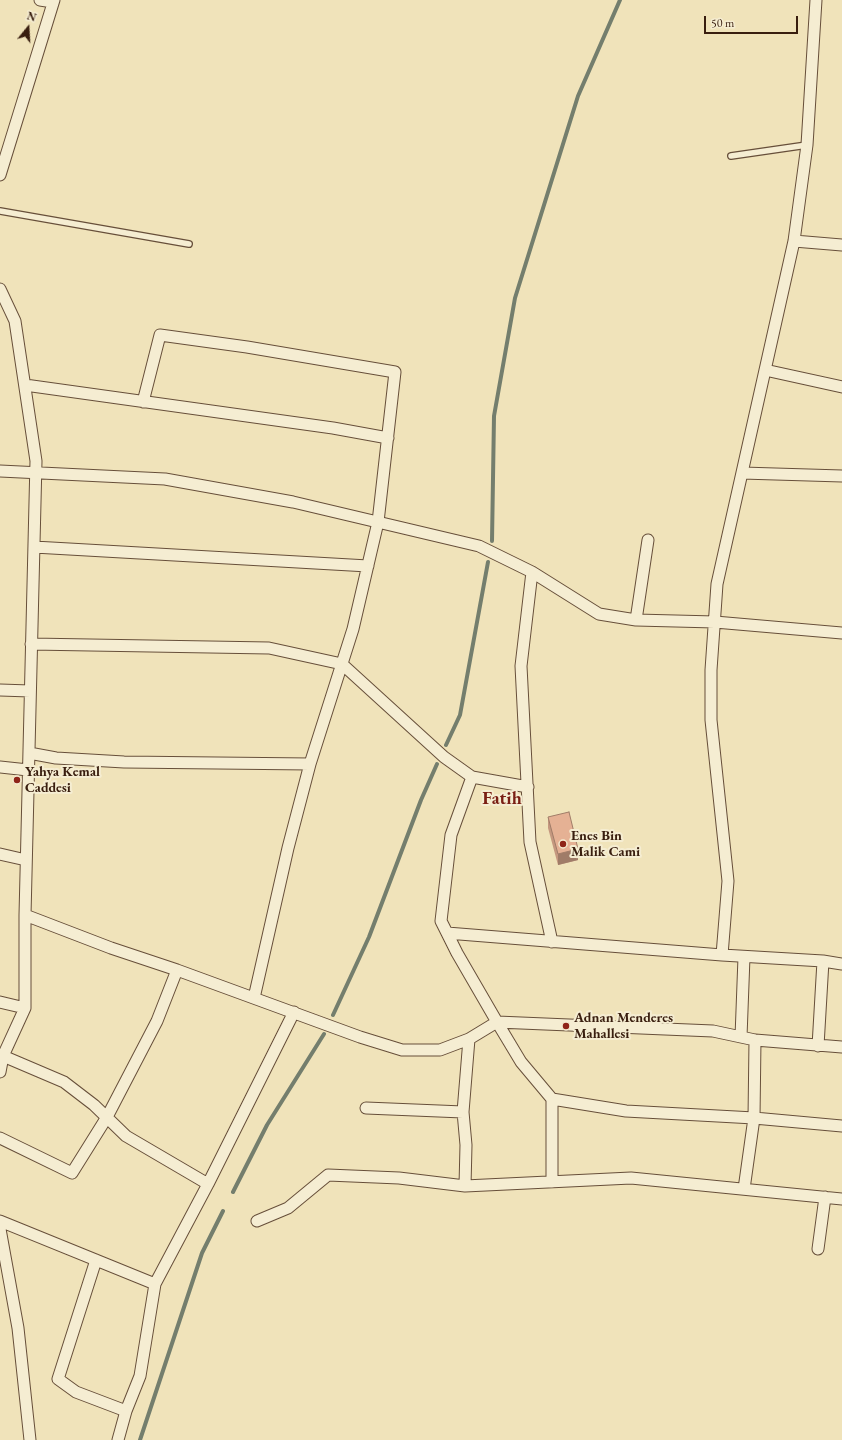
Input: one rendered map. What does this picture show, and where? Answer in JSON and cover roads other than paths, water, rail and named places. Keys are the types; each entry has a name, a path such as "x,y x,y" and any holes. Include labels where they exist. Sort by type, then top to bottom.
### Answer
{"street":[{"path":"0,175 53,1 40,0"},
{"path":"722,956 728,881 711,720 711,670 717,584 794,241 808,145 816,0"},
{"path":"794,241 842,245"},
{"path":"0,289 15,321 36,461 26,860 26,1008 2,1056 0,1072"},
{"path":"143,402 160,335 247,347 395,372 378,522 353,629 310,764 288,848 254,998"},
{"path":"765,370 842,387"},
{"path":"25,385 333,428 388,438"},
{"path":"0,471 165,479 293,502 479,546 532,572 599,614 636,620 715,622 842,633"},
{"path":"742,473 842,476"},
{"path":"636,620 648,540"},
{"path":"34,547 368,566"},
{"path":"532,572 521,666 530,842 552,942"},
{"path":"31,644 269,648 342,664 444,756 472,777 528,787"},
{"path":"0,690 30,691"},
{"path":"29,753 56,758 124,762 310,764"},
{"path":"0,768 28,770"},
{"path":"472,777 451,835 440,921 496,1022 521,1062 552,1099 552,1182"},
{"path":"0,854 26,860"},
{"path":"25,915 111,948 177,970 360,1037 402,1050 440,1050 469,1039 496,1022 713,1031 755,1040 842,1047"},
{"path":"447,933 722,956 823,961 842,964"},
{"path":"741,1037 744,957"},
{"path":"818,1046 823,961"},
{"path":"0,1138 72,1173 107,1117 157,1021 177,970"},
{"path":"0,1002 26,1008"},
{"path":"118,1440 126,1411 140,1376 155,1284 208,1184 294,1012"},
{"path":"464,1186 466,1145 463,1112 469,1039"},
{"path":"744,1189 754,1118 755,1040"},
{"path":"2,1056 64,1082 94,1105 126,1136 208,1184"},
{"path":"552,1099 626,1111 754,1118 842,1126"},
{"path":"366,1108 463,1112"},
{"path":"257,1222 288,1208 328,1175 399,1178 464,1186 631,1178 842,1199"},
{"path":"818,1249 825,1197"},
{"path":"0,1221 155,1284"},
{"path":"0,1229 18,1328 30,1440"},
{"path":"96,1260 58,1379 76,1392 126,1411"}],"lane":[{"path":"731,156 808,145"},
{"path":"0,211 190,244"}],"waterway":[{"path":"492,541 494,416 515,298 578,96 620,0"},
{"path":"446,745 460,715 488,562"},
{"path":"333,1015 369,937 421,800 437,764"},
{"path":"233,1192 267,1125 324,1034"},
{"path":"140,1440 202,1253 223,1211"}],"place":[{"name":"Yahya Kemal Caddesi","path":"17,780"},
{"name":"Enes Bin Malik Cami","path":"563,844"},
{"name":"Adnan Menderes Mahallesi","path":"566,1026"}],"district":[{"name":"Fatih","path":"502,799"}]}
